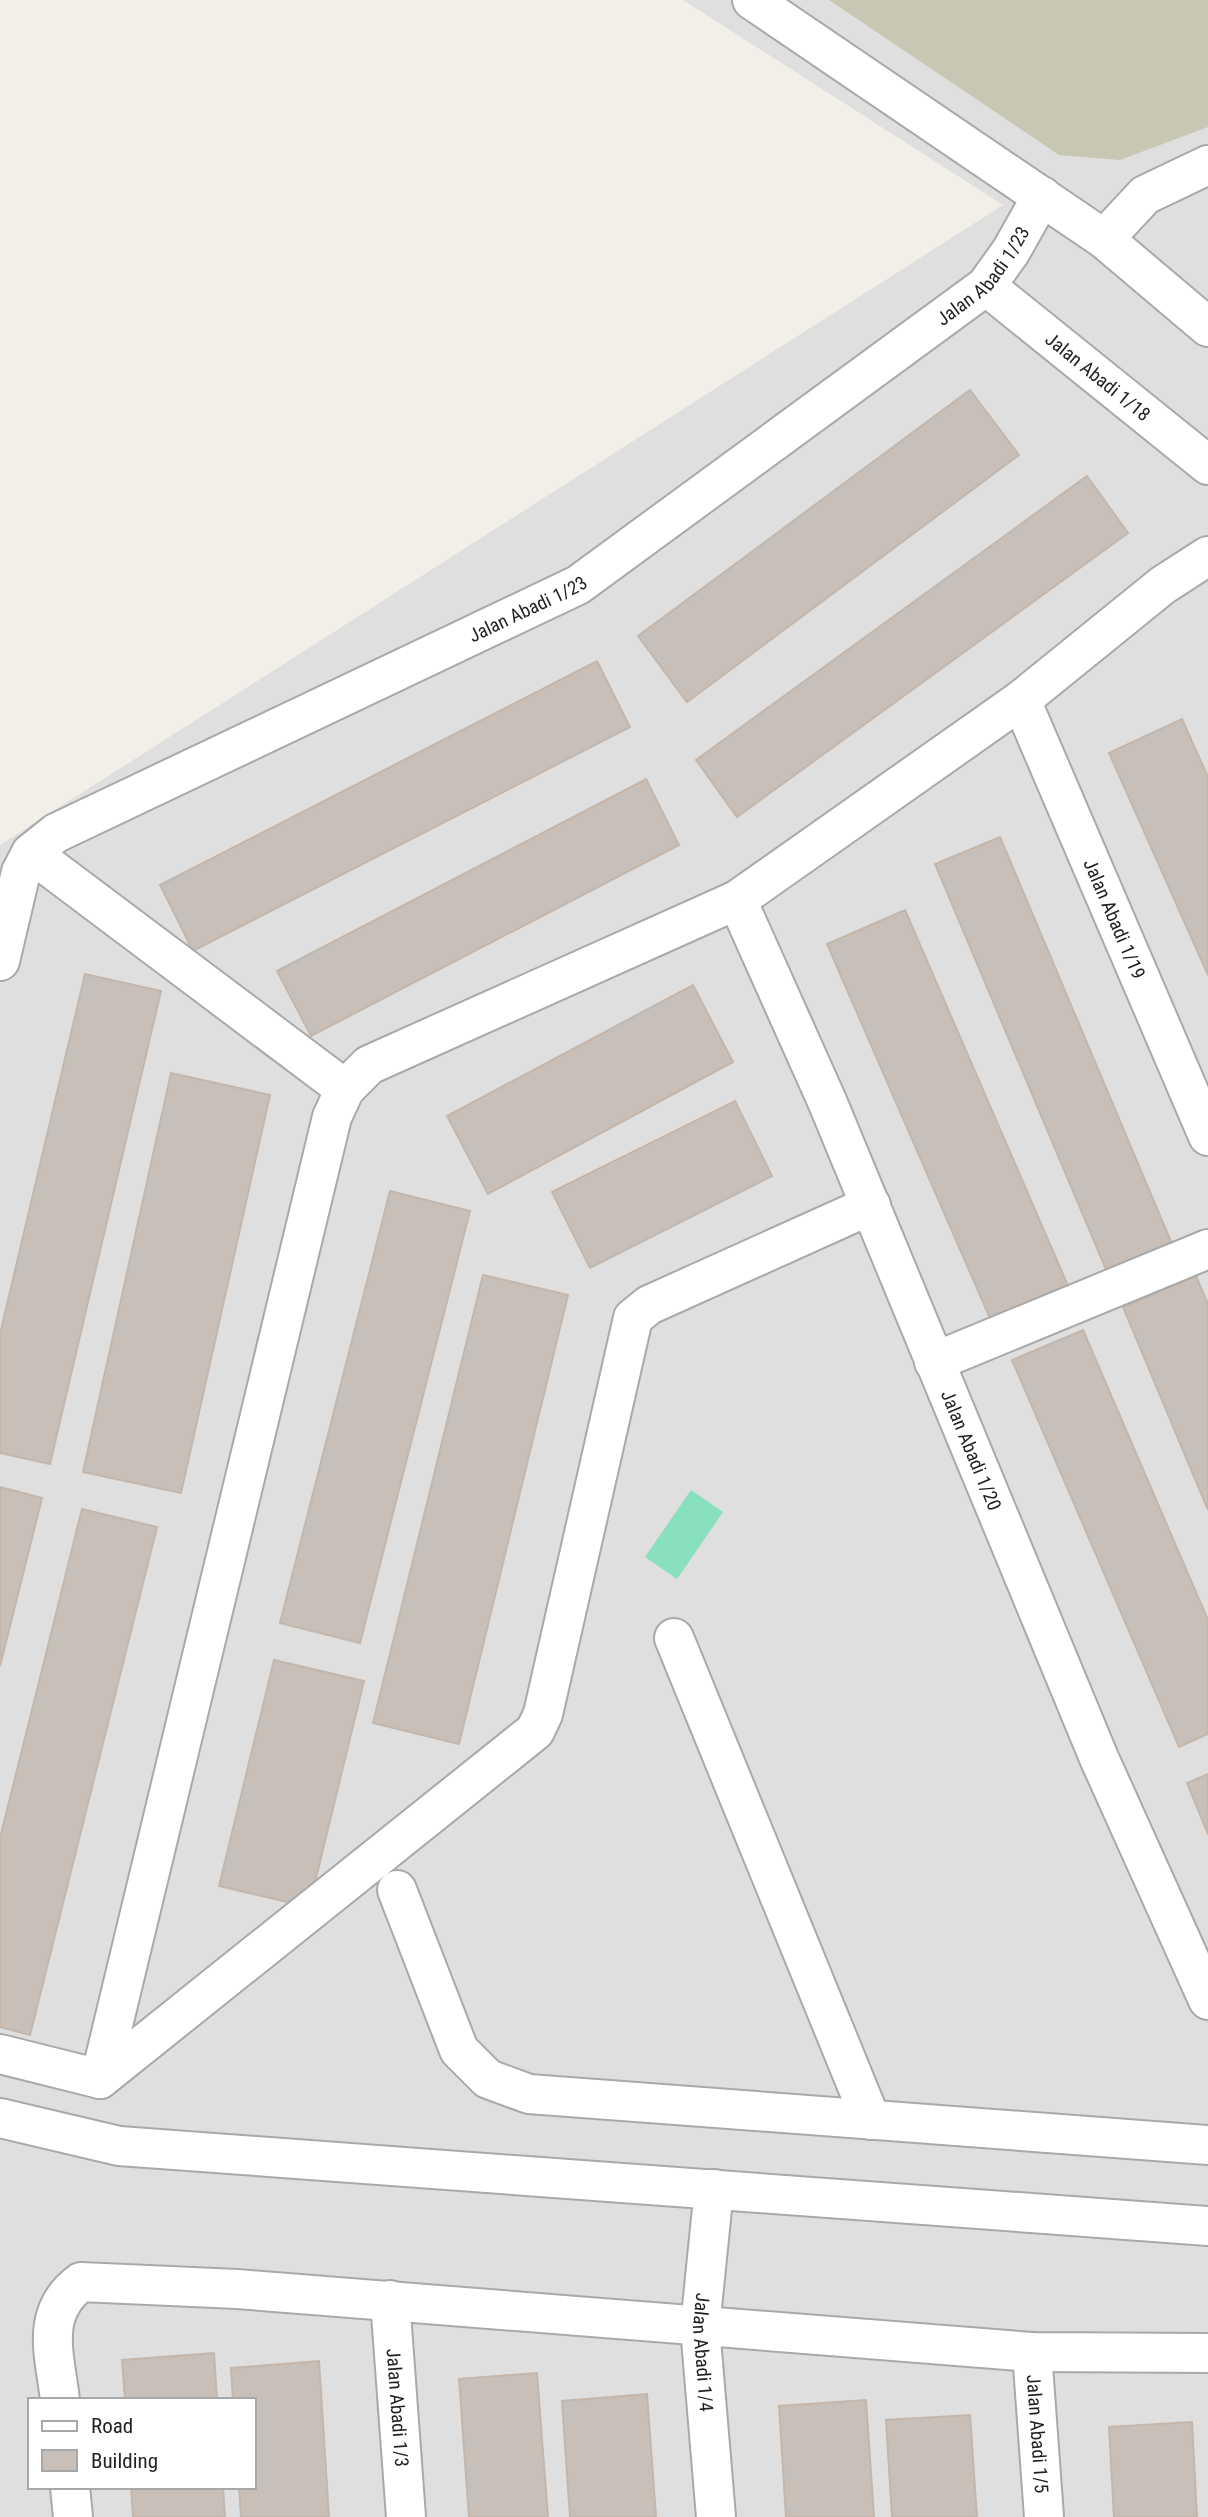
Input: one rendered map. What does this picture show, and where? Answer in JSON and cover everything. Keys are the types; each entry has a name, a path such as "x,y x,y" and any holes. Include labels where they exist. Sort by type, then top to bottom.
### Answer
{"street":[{"path":"752,0 1104,239 1208,327"},
{"path":"1104,239 1145,195 1208,165"},
{"name":"Jalan Abadi 1/23","path":"31,853 56,833 578,585 986,286 1011,251 1042,196"},
{"name":"Jalan Abadi 1/18","path":"986,286 1208,466"},
{"path":"100,2078 332,1117 345,1089 369,1065 737,900 1021,700 1163,585 1208,556"},
{"name":"Jalan Abadi 1/19","path":"1021,700 1208,1136"},
{"path":"0,961 21,872 31,853 345,1089"},
{"name":"Jalan Abadi 1/20","path":"737,900 871,1205 1099,1758 1208,2000"},
{"path":"100,2078 535,1731 543,1714 633,1318 649,1305 871,1205"},
{"path":"934,1362 1208,1249"},
{"path":"674,1639 871,2120"},
{"path":"397,1890 459,2050 488,2079 530,2094 1208,2145"},
{"path":"0,2054 100,2078"},
{"path":"0,2118 119,2146 1208,2226"},
{"name":"Jalan Abadi 1/4","path":"714,2189 700,2327 716,2517"},
{"path":"60,2398 52,2325 58,2307 69,2291 81,2282 390,2300 1032,2352 1208,2353"},
{"name":"Jalan Abadi 1/3","path":"390,2300 406,2517"},
{"name":"Jalan Abadi 1/5","path":"1032,2352 1044,2517"},
{"path":"70,2489 73,2517"}],"shaded area":[{"path":"683,0 1208,0 1208,2517 0,2517 0,845 1003,205"},
{"path":"829,0 1208,0 1208,127 1120,160 1059,155"}],"green space":[{"path":"691,1490 723,1512 677,1579 645,1557"}],"building":[{"path":"970,390 1019,455 687,702 638,636"},
{"path":"1087,476 1128,533 737,817 696,760"},
{"path":"597,661 630,727 193,951 160,885"},
{"path":"1182,719 1208,777 1208,975 1109,753"},
{"path":"646,779 679,845 311,1036 277,971"},
{"path":"1000,837 1175,1251 1110,1279 935,864"},
{"path":"905,910 1069,1288 992,1323 827,944"},
{"path":"85,974 161,991 50,1464 0,1453 0,1334"},
{"path":"693,985 733,1062 488,1194 447,1116"},
{"path":"171,1073 270,1095 181,1493 83,1472"},
{"path":"735,1101 772,1176 590,1268 552,1192"},
{"path":"390,1191 470,1211 360,1643 280,1623"},
{"path":"483,1275 568,1295 459,1744 373,1723"},
{"path":"1196,1276 1208,1304 1208,1510 1123,1307"},
{"path":"1083,1330 1208,1620 1208,1734 1179,1747 1012,1360"},
{"path":"0,1487 42,1498 0,1666"},
{"path":"82,1509 157,1527 30,2035 0,2027 0,1838"},
{"path":"274,1660 364,1681 309,1907 219,1886"},
{"path":"1208,1774 1208,1834 1187,1783"},
{"path":"214,2353 217,2398 125,2398 122,2360"},
{"path":"319,2361 329,2517 241,2517 239,2489 256,2489 256,2398 233,2398 231,2368"},
{"path":"537,2373 548,2517 469,2517 459,2379"},
{"path":"647,2394 656,2517 570,2517 562,2401"},
{"path":"866,2400 874,2517 786,2517 779,2406"},
{"path":"970,2415 977,2517 892,2517 886,2420"},
{"path":"1192,2422 1197,2517 1114,2517 1109,2427"},
{"path":"131,2489 223,2489 225,2517 133,2517"}]}
